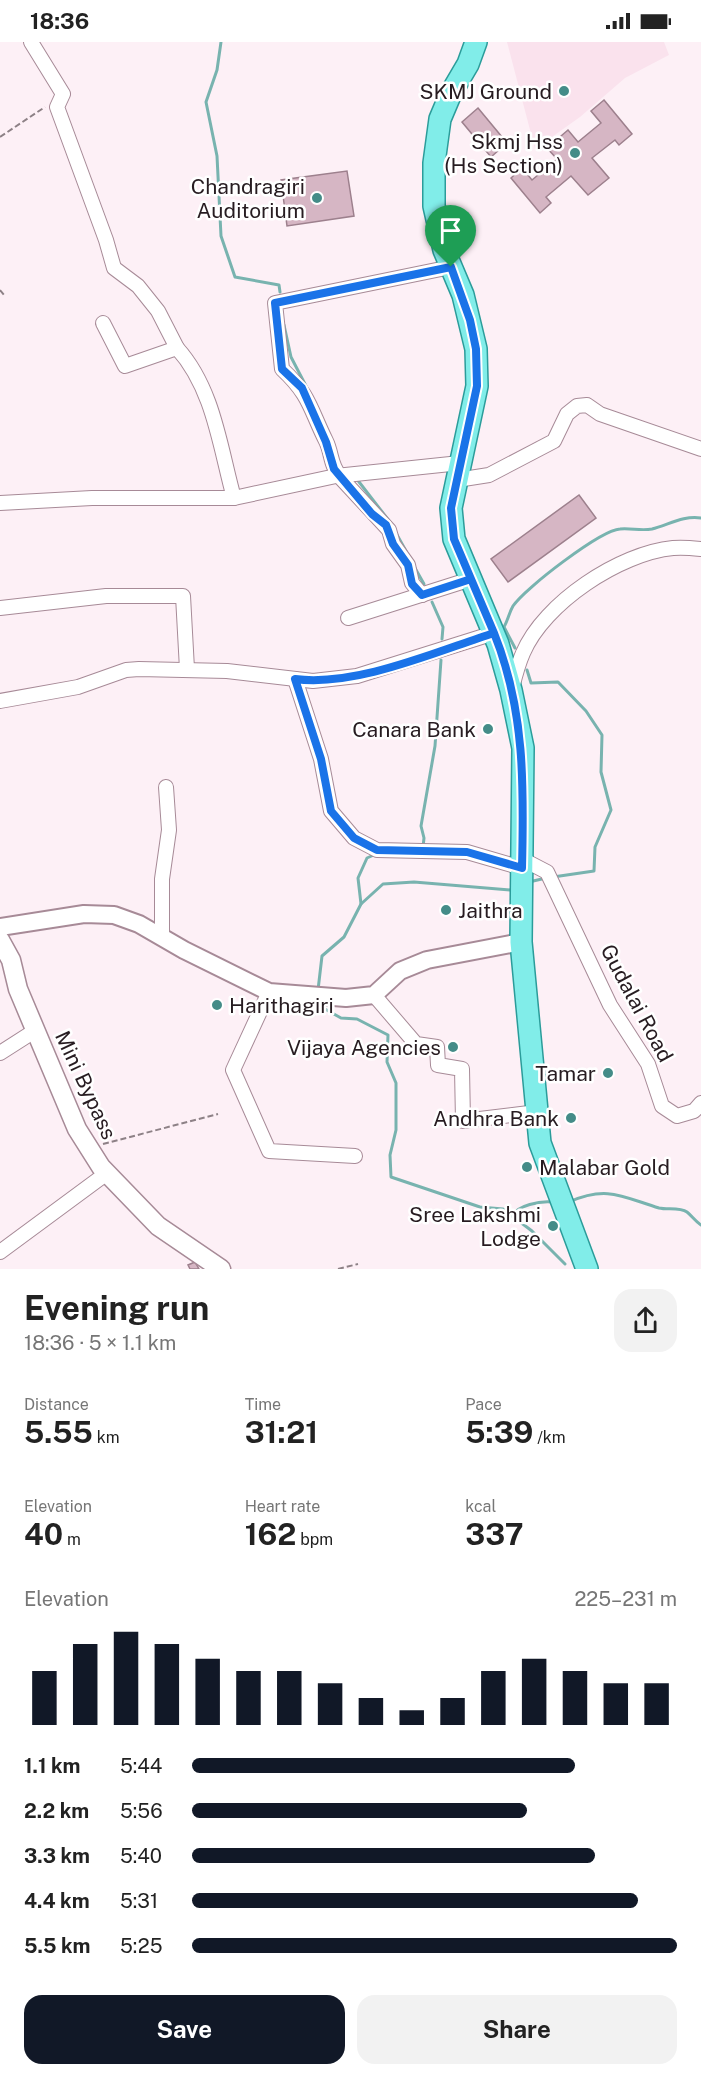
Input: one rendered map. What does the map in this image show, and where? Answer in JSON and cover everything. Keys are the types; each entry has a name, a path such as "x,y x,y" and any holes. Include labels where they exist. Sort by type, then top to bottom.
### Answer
{"main road":[{"path":"476,42 468,64 451,93 440,119 434,163 434,206 444,250 463,295 476,349 477,386 451,508 454,539 494,633 511,690 523,748 521,942 540,1143 587,1269"},
{"name":"Mini Bypass","path":"0,940 6,962 77,1129 89,1149 107,1173 158,1226 221,1269"}],"street":[{"path":"31,42 63,94 57,107 106,240 114,268 138,286 158,311 177,348 187,359 199,382 220,437 234,498"},
{"path":"422,595 412,584 408,565 393,544 386,525 377,519 334,469 326,442 302,388 282,369 275,303 451,267"},
{"path":"103,323 125,366 177,348"},
{"path":"0,503 92,498 234,498 339,476 459,472 489,475 554,441 567,414 577,406 587,405 600,414 633,427 701,449"},
{"path":"511,690 523,651 547,617 588,579 633,559 672,548 701,549"},
{"path":"348,618 471,579"},
{"path":"0,608 106,596 183,596 187,669"},
{"path":"0,701 78,687 126,670 227,671 312,681 357,676 494,633"},
{"path":"295,679 321,759 331,811 354,838 377,850 467,852 522,874"},
{"path":"162,937 162,879 169,830 166,788"},
{"name":"Gudalai Road","path":"522,874 547,872 610,1005 648,1064 662,1106 677,1116 694,1111 701,1103"},
{"path":"0,927 84,914 114,915 139,924 269,992 346,999 374,995 400,971 427,960 521,942"},
{"path":"269,992 233,1070 269,1152 355,1156"},
{"path":"374,995 416,1044 437,1047 438,1065 462,1069 463,1121 537,1112"},
{"path":"0,1053 36,1030"},
{"path":"0,1251 107,1173"}],"path":[{"path":"0,137 63,94"},
{"path":"0,290 4,295"},
{"path":"89,1149 218,1114"},
{"path":"338,1269 357,1264"}],"shaded area":[{"name":"SKMJ Ground","path":"507,42 664,42 669,55 625,78 580,117 535,149"}],"building":[{"name":"Skmj Hss (Hs Section)","path":"604,100 632,134 619,145 615,140 592,158 609,178 588,195 571,176 546,197 551,203 540,213 511,178 522,168 532,180 557,159 547,148 568,130 578,142 601,123 591,111"},
{"path":"478,108 507,143 491,157 462,122"},
{"name":"Chandragiri Auditorium","path":"347,171 354,216 287,226 281,180"},
{"path":"579,495 596,518 508,582 491,559"},
{"path":"195,1262 199,1269 190,1269 188,1265"}],"waterway":[{"path":"221,42 217,70 206,102 217,156 221,236 235,277 279,285 280,292"},
{"path":"284,325 291,357 306,386"},
{"path":"356,478 390,522"},
{"path":"515,648 504,627 513,606 532,587 581,549 610,532 620,529 652,529 682,519 701,518"},
{"path":"396,533 406,551"},
{"path":"415,568 424,584"},
{"path":"432,602 443,627 442,639"},
{"path":"423,847 424,838 421,826 435,746 441,660"},
{"path":"527,670 531,683 558,682 586,711 602,735 601,772 611,810 595,847 594,871 553,877"},
{"path":"361,904 358,878 367,858 376,854"},
{"path":"529,882 546,878"},
{"path":"318,990 322,956 344,937 361,904 383,884 414,882 510,890 515,888"},
{"path":"322,1002 325,1009 341,1018 357,1019 388,1035 387,1062 396,1083 396,1130 390,1155 391,1177 480,1207 503,1209 532,1231 565,1264"},
{"path":"569,1202 594,1194 615,1194 659,1208 684,1210 701,1225"},
{"path":"512,1216 519,1209 530,1204 552,1202"}],"place":[{"name":"SKMJ Ground","path":"564,91"},
{"name":"Skmj Hss (Hs Section)","path":"575,153"},
{"name":"Chandragiri Auditorium","path":"317,198"},
{"name":"Canara Bank","path":"488,729"},
{"name":"Jaithra","path":"446,910"},
{"name":"Harithagiri","path":"217,1005"},
{"name":"Vijaya Agencies","path":"453,1047"},
{"name":"Tamar","path":"608,1073"},
{"name":"Andhra Bank","path":"571,1118"},
{"name":"Malabar Gold","path":"527,1167"},
{"name":"Sree Lakshmi Lodge","path":"553,1226"}],"route":[{"path":"451,267 275,303 282,369 302,388 309,400 334,469 341,480 346,482 377,519 386,525 393,544 408,565 412,584 416,589 422,595 471,579 494,633 357,676 312,681 295,679 321,759 331,811 354,838 377,850 467,852 522,868 523,748 515,708 498,644 494,633 454,539 451,508 477,386 476,349 470,320 463,295 451,267"}]}
